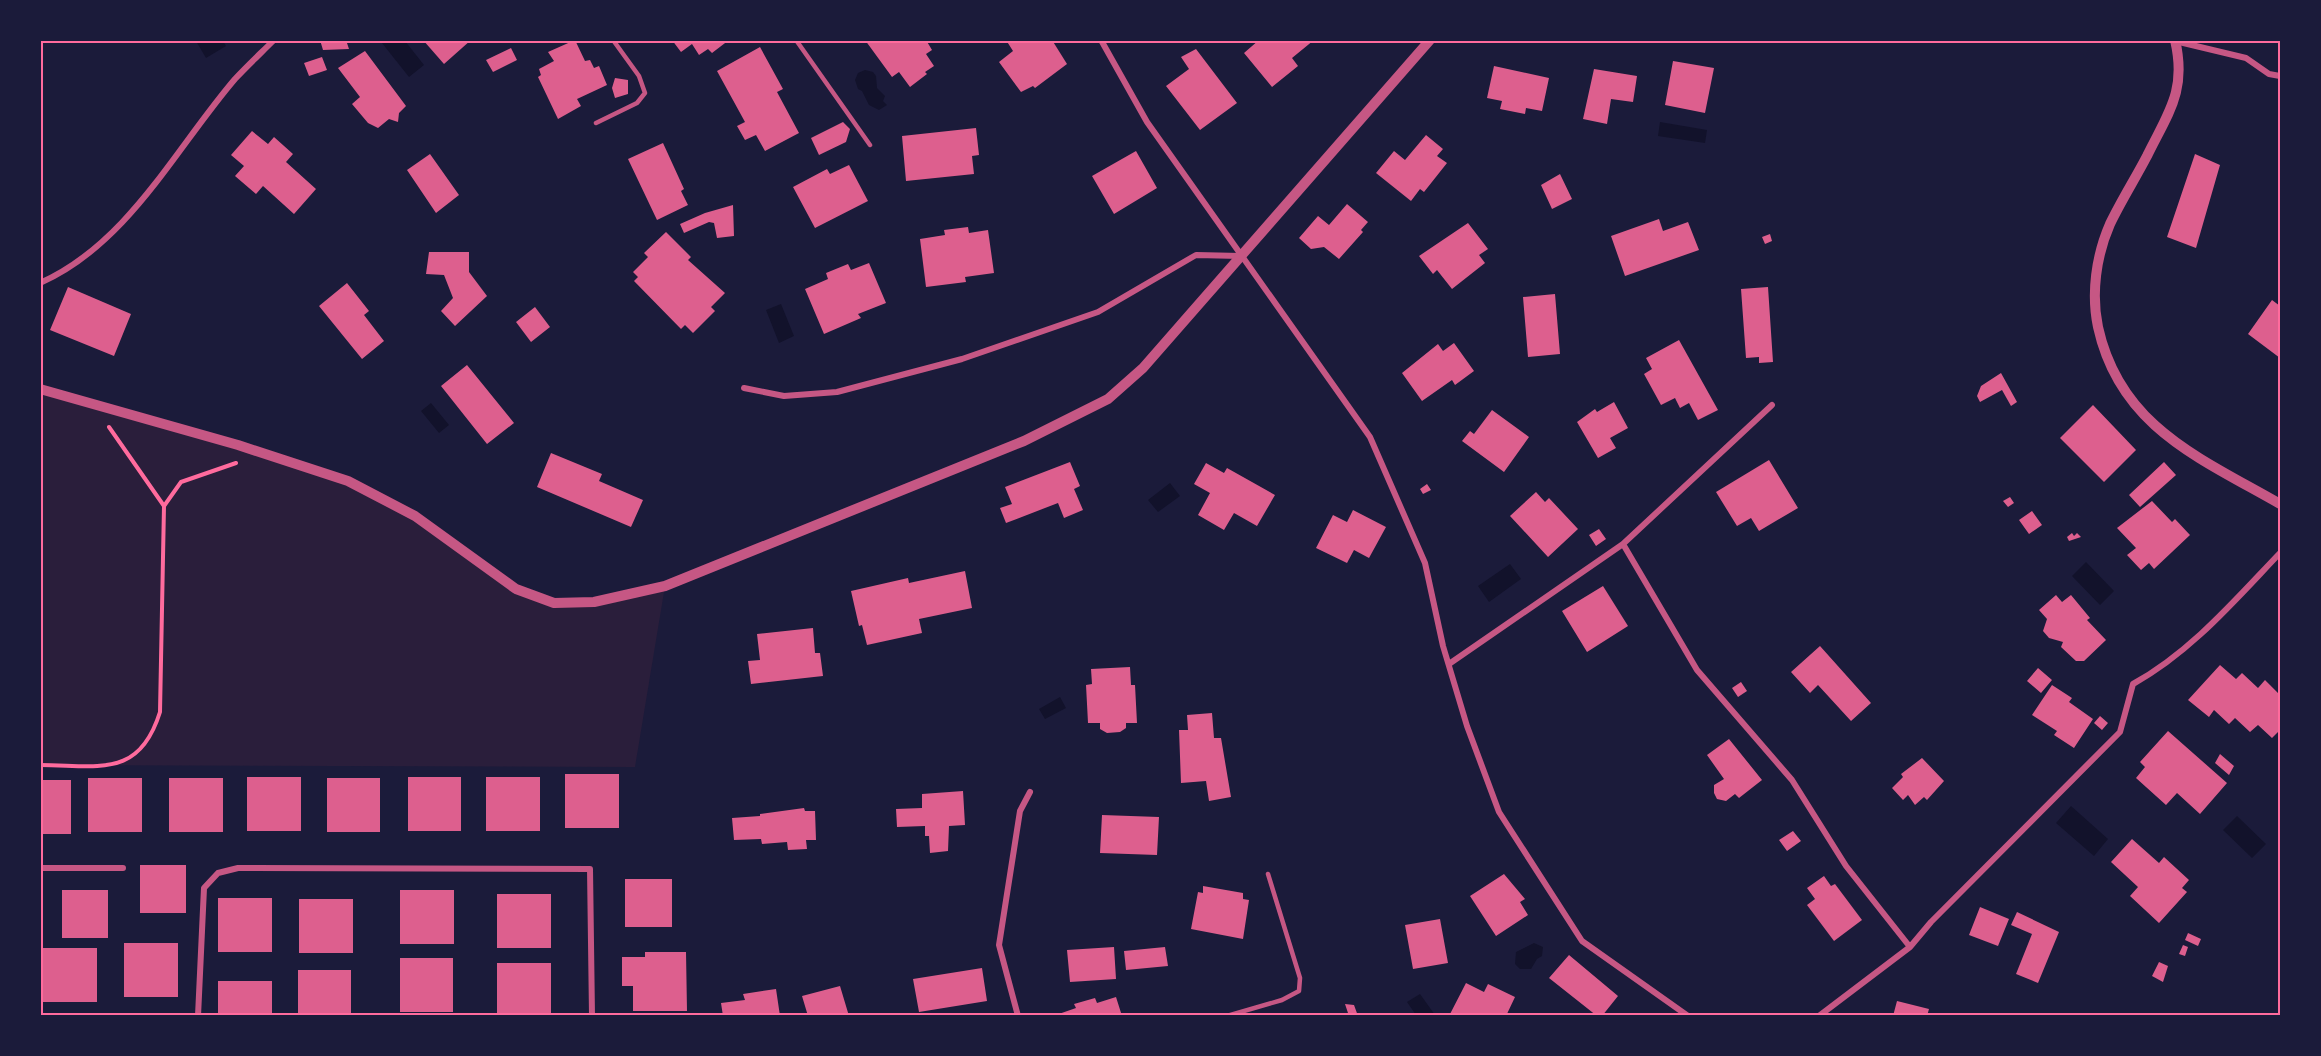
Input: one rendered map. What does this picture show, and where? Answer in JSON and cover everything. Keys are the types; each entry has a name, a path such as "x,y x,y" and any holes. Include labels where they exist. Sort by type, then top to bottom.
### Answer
{"street":[{"path":"40,283 90,254 122,222 236,79 274,40"},
{"path":"1101,40 1147,122 1370,437 1425,563 1449,664 1467,726 1499,812 1582,941 1688,1016"},
{"path":"40,389 266,454 348,481 416,516 516,590 554,603 594,602 665,586 1024,441 1108,399 1143,368 1430,40"},
{"path":"2280,76 2269,74 2246,58 2175,41 2180,67 2178,94 2110,225 2097,269 2094,308 2104,351 2116,380 2134,406 2162,433 2280,504"},
{"path":"744,388 784,396 837,392 962,359 1098,312 1196,255 1241,256"},
{"path":"1449,664 1623,544 1772,405"},
{"path":"1623,544 1697,670 1792,780 1846,866 1910,947"},
{"path":"1819,1016 1910,947 1931,922 2120,732 2133,684 2164,667 2228,609 2280,553"},
{"path":"1018,1016 999,945 1020,811 1030,792"},
{"path":"40,868 123,868"},
{"path":"198,1016 204,888 218,873 238,868 590,869 592,1016"}],"lane":[{"path":"596,123 637,103 645,93 639,76 613,40"},
{"path":"796,40 870,145"},
{"path":"1227,1016 1282,1000 1299,991 1300,978 1268,874"}],"path":[{"path":"93,404 164,506"},
{"path":"40,765 116,764 137,755 152,737 160,712 164,506 181,483 222,467 266,454"}],"shaded area":[{"path":"196,41 223,41 226,46 206,58"},
{"path":"405,41 424,65 409,77 382,43"},
{"path":"865,70 873,72 876,76 877,88 885,96 883,101 887,105 879,110 869,105 862,91 858,89 855,80 858,73"},
{"path":"1660,122 1707,130 1705,143 1658,136"},
{"path":"781,304 794,336 779,343 766,310"},
{"path":"40,389 348,481 415,516 516,589 554,603 665,586 635,767 41,765"},
{"path":"431,403 449,425 439,433 421,411"},
{"path":"1170,483 1180,496 1158,512 1148,500"},
{"path":"2086,562 2114,591 2100,605 2072,576"},
{"path":"1510,564 1521,579 1489,602 1478,586"},
{"path":"1060,697 1066,708 1045,719 1039,709"},
{"path":"2071,806 2108,839 2094,856 2056,823"},
{"path":"2237,816 2266,844 2252,858 2223,830"},
{"path":"1534,943 1543,947 1542,956 1537,959 1531,969 1520,969 1515,964 1516,952"},
{"path":"1420,994 1435,1015 1416,1015 1407,1002"}],"building":[{"path":"320,40 346,40 349,49 323,50"},
{"path":"423,40 471,40 444,64"},
{"path":"575,40 585,61 590,60 594,68 599,66 607,85 577,99 581,106 558,119 538,77 541,75 539,69 554,61 548,52"},
{"path":"672,40 729,40 712,53 708,49 699,55 692,44 681,52"},
{"path":"865,40 926,40 932,50 926,54 934,66 910,87 899,72 892,77"},
{"path":"1006,40 1052,40 1067,64 1035,88 1033,86 1021,92 999,62 1013,51"},
{"path":"1259,40 1314,40 1292,58 1298,66 1272,87 1244,53"},
{"path":"760,47 783,89 777,92 799,133 765,151 756,135 745,140 737,126 745,122 717,71"},
{"path":"511,48 517,60 493,72 486,60"},
{"path":"1196,49 1237,103 1200,130 1166,86 1189,69 1181,57"},
{"path":"365,51 406,106 399,113 398,122 389,119 378,128 368,123 352,104 360,97 338,68"},
{"path":"322,57 327,70 309,76 304,63"},
{"path":"1673,61 1714,68 1705,113 1665,105"},
{"path":"1494,66 1549,78 1542,111 1526,108 1525,114 1500,109 1502,101 1487,98"},
{"path":"1594,69 1637,76 1633,102 1611,99 1607,124 1583,119"},
{"path":"615,78 628,80 628,94 615,98 612,88"},
{"path":"843,122 850,129 846,142 819,155 811,138"},
{"path":"976,128 979,155 972,156 974,174 906,181 902,136"},
{"path":"252,131 268,144 274,137 293,154 286,162 316,189 294,214 263,186 256,194 235,176 244,166 231,155"},
{"path":"1426,135 1443,149 1437,156 1447,163 1424,192 1420,189 1411,201 1376,173 1394,151 1405,160"},
{"path":"663,143 684,189 681,191 688,205 657,220 628,159"},
{"path":"1136,151 1157,188 1114,214 1092,176"},
{"path":"430,154 459,195 436,213 407,170"},
{"path":"2195,154 2220,165 2196,248 2167,237"},
{"path":"849,165 868,201 815,228 793,187 827,169 830,174"},
{"path":"1560,174 1572,199 1552,209 1541,185"},
{"path":"1347,204 1368,222 1361,230 1363,232 1339,259 1324,247 1311,249 1299,238 1318,216 1329,225"},
{"path":"733,205 734,236 717,238 714,223 709,222 684,233 680,224 705,213"},
{"path":"1659,219 1663,231 1688,222 1699,250 1625,276 1611,236"},
{"path":"1468,223 1488,249 1479,255 1485,263 1452,289 1437,270 1433,274 1419,256"},
{"path":"968,227 969,233 988,230 994,273 965,277 966,282 926,287 920,239 945,235 944,230"},
{"path":"666,232 691,257 688,260 725,293 711,307 715,311 693,333 685,325 681,329 634,281 638,277 633,272 648,257 644,253"},
{"path":"1770,234 1772,241 1765,244 1762,237"},
{"path":"429,252 469,252 469,272 487,296 455,326 441,311 453,298 444,275 426,274"},
{"path":"869,263 886,303 858,314 861,318 824,334 805,289 828,279 826,273 848,264 851,270"},
{"path":"347,283 369,311 364,315 384,341 362,359 319,306"},
{"path":"68,287 131,314 114,356 50,330"},
{"path":"1768,287 1773,362 1759,363 1759,357 1746,358 1741,289"},
{"path":"1555,294 1560,354 1528,357 1523,297"},
{"path":"2272,300 2280,306 2280,358 2248,334"},
{"path":"535,307 550,327 531,342 516,322"},
{"path":"1679,340 1718,410 1698,420 1689,403 1680,408 1675,398 1661,405 1644,374 1652,369 1646,358"},
{"path":"1454,343 1474,371 1455,385 1452,380 1422,401 1402,373 1438,344 1443,351"},
{"path":"467,365 514,423 487,444 441,386"},
{"path":"2001,373 2017,402 2011,406 2002,390 1980,402 1977,396 1981,386"},
{"path":"1614,402 1628,428 1610,438 1616,448 1598,458 1577,422 1595,409 1597,412"},
{"path":"2093,405 2136,450 2104,482 2060,438"},
{"path":"1492,410 1529,437 1504,472 1462,441 1470,431 1474,434"},
{"path":"551,453 602,474 599,481 643,500 631,527 537,487"},
{"path":"1769,460 1798,508 1759,531 1751,518 1737,526 1716,492"},
{"path":"1070,462 1080,486 1074,489 1083,510 1064,518 1058,503 1006,523 1000,508 1012,504 1005,487"},
{"path":"2164,462 2176,475 2140,507 2129,495"},
{"path":"1206,463 1224,473 1227,468 1275,495 1257,526 1234,513 1224,530 1198,515 1210,493 1194,484"},
{"path":"1427,484 1431,490 1423,494 1420,489"},
{"path":"1536,492 1545,502 1549,498 1578,529 1548,557 1510,516"},
{"path":"2010,497 2014,503 2008,507 2003,501"},
{"path":"2152,501 2172,522 2175,519 2190,535 2154,569 2149,563 2141,570 2127,555 2136,548 2117,528"},
{"path":"1353,510 1386,527 1369,558 1354,550 1347,563 1316,548 1333,515 1347,522"},
{"path":"2032,511 2042,525 2029,534 2019,520"},
{"path":"1599,529 1606,539 1596,546 1589,535"},
{"path":"2072,533 2074,536 2077,533 2081,537 2069,541 2067,537"},
{"path":"965,571 972,608 919,619 922,633 867,645 862,625 859,626 851,591 908,578 909,583"},
{"path":"1603,586 1628,626 1587,652 1562,611"},
{"path":"2056,595 2062,602 2071,595 2090,618 2087,620 2106,640 2084,661 2076,661 2061,647 2063,642 2049,638 2043,631 2047,619 2039,610"},
{"path":"813,628 815,653 820,653 823,676 751,684 748,661 760,660 757,634"},
{"path":"1820,646 1871,703 1851,721 1818,685 1810,693 1791,672"},
{"path":"2220,665 2236,679 2242,673 2258,688 2265,680 2280,695 2280,730 2272,738 2258,725 2250,732 2235,718 2229,724 2214,710 2209,717 2188,700"},
{"path":"1130,667 1131,685 1135,685 1137,723 1126,723 1126,728 1120,732 1107,733 1100,729 1100,723 1088,723 1086,685 1092,684 1091,669"},
{"path":"2038,668 2052,680 2041,693 2027,681"},
{"path":"1741,682 1747,691 1738,697 1732,688"},
{"path":"2052,685 2072,698 2069,702 2093,719 2074,748 2054,735 2057,731 2032,715"},
{"path":"1212,713 1214,738 1221,738 1231,797 1209,801 1206,781 1181,783 1179,730 1188,730 1187,715"},
{"path":"2100,716 2108,723 2102,730 2094,723"},
{"path":"2168,731 2227,783 2200,814 2177,793 2166,805 2136,778 2145,767 2140,762"},
{"path":"1729,739 1762,780 1739,798 1735,794 1726,801 1717,799 1714,793 1714,785 1724,779 1707,755"},
{"path":"2220,754 2234,766 2229,775 2215,763"},
{"path":"1922,758 1944,781 1927,800 1924,797 1915,805 1908,795 1903,800 1892,788 1903,777 1901,774"},
{"path":"565,774 619,774 619,828 565,828"},
{"path":"247,777 301,777 301,831 247,831"},
{"path":"408,777 461,777 461,831 408,831"},
{"path":"486,777 540,777 540,831 486,831"},
{"path":"88,778 142,778 142,832 88,832"},
{"path":"169,778 223,778 223,832 169,832"},
{"path":"327,778 380,778 380,832 327,832"},
{"path":"40,780 71,780 71,834 40,834"},
{"path":"963,791 965,825 949,826 948,851 930,853 929,836 925,836 925,826 897,827 896,809 922,808 922,794"},
{"path":"804,808 805,811 815,811 816,840 806,840 807,849 788,850 787,842 762,844 761,839 734,840 732,818 760,816 760,814"},
{"path":"1102,815 1159,817 1157,855 1100,853"},
{"path":"1793,831 1801,841 1787,851 1779,840"},
{"path":"2132,839 2159,863 2164,857 2189,880 2182,888 2187,892 2159,923 2130,896 2138,887 2111,862"},
{"path":"140,865 186,865 186,913 140,913"},
{"path":"1504,874 1525,899 1520,902 1528,915 1496,936 1470,896"},
{"path":"1824,876 1831,886 1835,884 1862,920 1834,941 1807,905 1815,899 1807,888"},
{"path":"625,879 672,879 672,927 625,927"},
{"path":"1203,886 1243,893 1243,899 1249,900 1243,939 1191,929 1198,892 1203,893"},
{"path":"62,890 108,890 108,938 62,938"},
{"path":"400,890 454,890 454,944 400,944"},
{"path":"497,894 551,894 551,948 497,948"},
{"path":"218,898 272,898 272,952 218,952"},
{"path":"299,899 353,899 353,953 299,953"},
{"path":"1980,907 2009,919 1998,946 1969,935"},
{"path":"2017,912 2059,932 2038,983 2016,974 2032,934 2011,925"},
{"path":"1440,919 1448,963 1413,969 1405,925"},
{"path":"2188,933 2201,939 2198,946 2185,940"},
{"path":"124,943 178,943 178,997 124,997"},
{"path":"2183,945 2188,947 2185,956 2179,954"},
{"path":"1114,947 1116,979 1070,982 1067,950"},
{"path":"1165,947 1168,966 1126,970 1124,951"},
{"path":"43,948 97,948 97,1002 43,1002"},
{"path":"645,952 686,952 687,1011 633,1011 633,986 622,986 622,957 645,957"},
{"path":"1569,955 1618,996 1602,1016 1597,1016 1549,978"},
{"path":"400,958 453,958 453,1012 400,1012"},
{"path":"2159,962 2168,966 2163,982 2152,976"},
{"path":"497,963 551,963 551,1016 497,1016"},
{"path":"982,968 987,1001 919,1012 913,979"},
{"path":"298,970 351,970 351,1016 298,1016"},
{"path":"218,981 272,981 272,1016 218,1016"},
{"path":"1466,983 1484,992 1488,984 1515,997 1506,1016 1449,1016"},
{"path":"840,986 849,1016 808,1016 802,996"},
{"path":"776,989 780,1016 723,1016 721,1003 745,1000 743,994"},
{"path":"1116,997 1122,1016 1053,1016 1076,1008 1074,1004 1095,998 1097,1003"},
{"path":"1897,1001 1929,1009 1927,1016 1893,1016"},
{"path":"1345,1004 1354,1005 1358,1016 1349,1016"}]}
